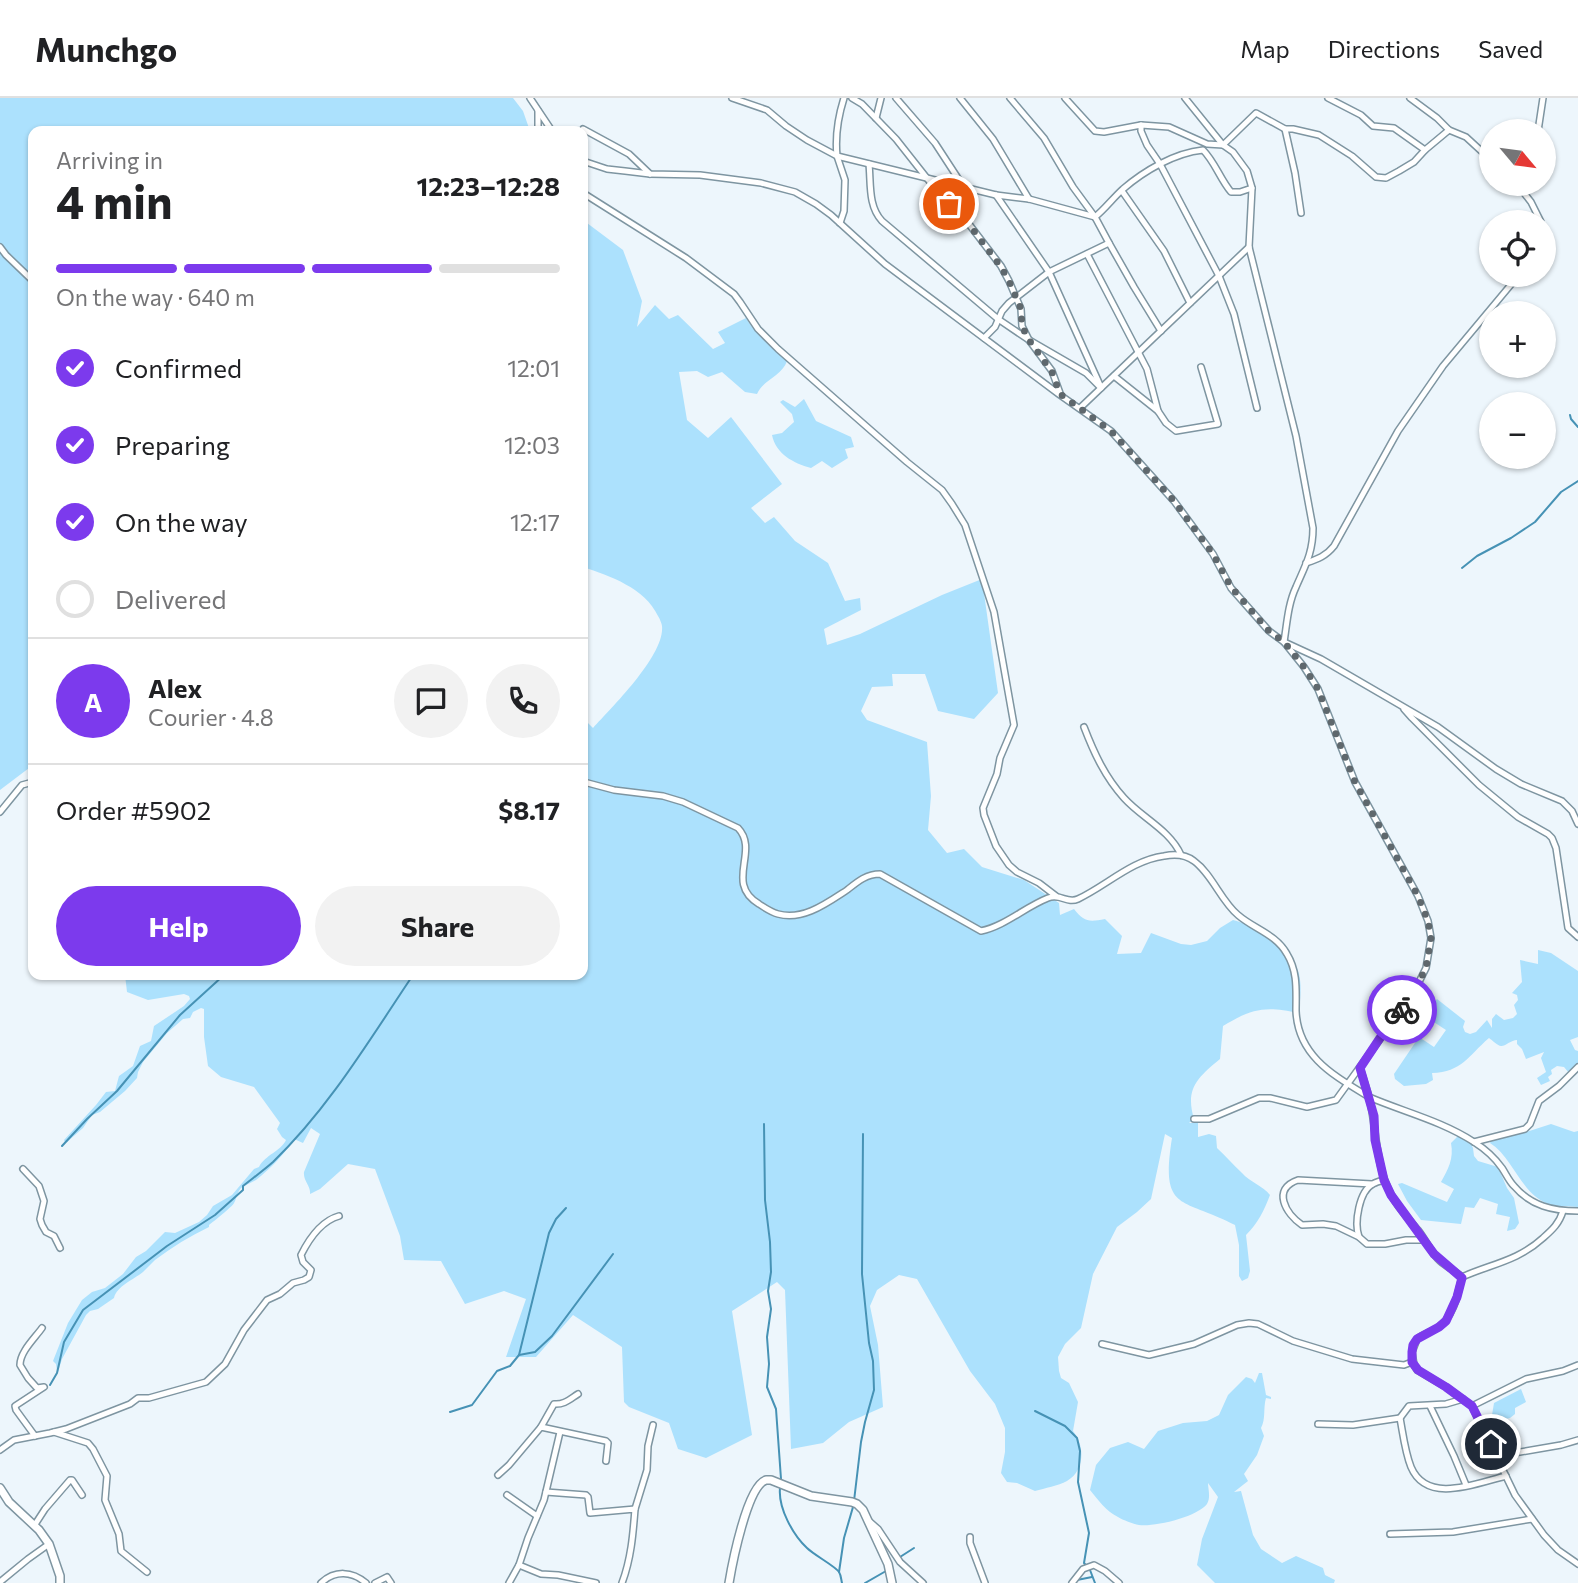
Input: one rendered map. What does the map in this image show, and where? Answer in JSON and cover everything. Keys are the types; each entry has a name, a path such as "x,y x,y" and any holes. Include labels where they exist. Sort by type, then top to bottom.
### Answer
{"street":[{"path":"530,98 548,126"},
{"path":"732,98 767,110 786,126 837,156 996,195 1029,199 1095,217"},
{"path":"840,223 844,211 845,180 837,156 839,116 844,98"},
{"path":"852,98 862,104 896,139 941,196 962,215 994,257 1009,281 1021,309 1022,326 1052,372 1060,394"},
{"path":"876,118 881,98"},
{"path":"896,98 935,143 963,186"},
{"path":"960,98 993,139 1029,199"},
{"path":"1010,98 1044,138 1073,187 1095,217 1133,287 1161,331"},
{"path":"1065,98 1095,131 1111,131 1140,125 1169,127 1207,144 1223,145 1256,113 1285,129 1319,135 1352,156 1376,177 1386,178 1414,162 1449,130"},
{"path":"1187,98 1197,115 1223,145 1233,152 1247,171 1252,188 1249,247 1296,436 1309,504 1313,543 1290,603 1284,642 1318,689 1355,782 1418,896 1431,938 1426,968 1414,992 1336,1100 1314,1107 1259,1098 1209,1119 1194,1119"},
{"path":"1410,98 1449,130 1466,137 1479,149"},
{"path":"1540,119 1543,98"},
{"path":"1331,99 1361,115 1373,127 1394,128 1425,150"},
{"path":"538,111 538,126"},
{"path":"1140,125 1147,145 1160,164 1219,275 1234,314 1257,408"},
{"path":"1285,129 1296,173 1301,214"},
{"path":"588,132 629,154 650,174"},
{"path":"1095,217 1140,175 1193,151 1203,150 1231,192 1252,188"},
{"path":"588,163 607,169 650,174 700,175 761,183 795,192 824,209 885,264 1111,431 1174,501 1213,554 1231,587 1269,631 1284,642 1321,659 1438,727 1513,779 1562,800 1572,811 1578,824"},
{"path":"869,164 875,214 998,319 1086,373 1101,388"},
{"path":"1122,191 1164,251 1190,303"},
{"path":"996,195 1049,271 1101,388"},
{"path":"588,196 686,258 734,294 752,321 771,342 942,490 952,504 965,525 994,612 1014,725 983,808 996,846 1009,865 1056,896 1074,901 1144,861 1160,856 1181,855 1195,861 1235,913 1271,935 1287,952 1297,981 1296,1014 1300,1031 1312,1054 1323,1067 1369,1097 1449,1128 1474,1142 1488,1152 1526,1198 1541,1206 1578,1211"},
{"path":"984,338 995,327 1002,311 1049,271 1109,243"},
{"path":"0,247 28,276"},
{"path":"1080,408 1249,247"},
{"path":"1087,254 1147,369 1158,411"},
{"path":"1306,563 1329,552 1405,421 1443,366 1509,287"},
{"path":"1114,376 1158,411 1176,431 1218,424 1201,367"},
{"path":"1402,706 1479,785 1518,817 1540,828 1552,838 1556,848 1568,928 1578,937"},
{"path":"1084,727 1098,762 1123,797 1172,839 1181,855"},
{"path":"0,812 22,785 28,783"},
{"path":"588,783 614,790 663,796 683,802 738,828 744,834 746,845 742,881 745,891 752,900 776,914 796,916 809,912 871,874 885,876 981,931 1056,896"},
{"path":"1474,1142 1525,1129 1530,1124 1539,1101 1578,1067"},
{"path":"1360,1068 1374,1116 1375,1140 1384,1180 1402,1212 1434,1254 1462,1278"},
{"path":"23,1169 39,1186 44,1201 40,1219 42,1225 54,1236 60,1248"},
{"path":"1384,1180 1372,1184 1298,1180 1291,1182 1284,1191 1283,1199 1286,1210 1302,1225 1336,1226 1367,1244 1424,1240"},
{"path":"1359,1237 1357,1216 1364,1194 1372,1184"},
{"path":"1462,1278 1525,1252 1559,1223 1563,1211"},
{"path":"0,1450 14,1440 54,1432 130,1404 138,1398 149,1398 206,1382 225,1364 244,1330 267,1300 281,1294 293,1283 309,1277 311,1270 303,1262 301,1255 312,1236 323,1225 339,1216"},
{"path":"1462,1278 1446,1321 1417,1339 1413,1345 1412,1362 1418,1370 1472,1406 1515,1495 1558,1550 1578,1564"},
{"path":"1102,1344 1149,1355 1194,1344 1237,1325 1249,1323 1258,1324 1293,1341 1352,1359 1404,1365 1412,1362"},
{"path":"35,1436 15,1406 44,1387 37,1388 20,1365 24,1353 42,1328"},
{"path":"1472,1406 1526,1379 1553,1374 1578,1365"},
{"path":"498,1475 541,1427 554,1404 559,1405 578,1394"},
{"path":"1318,1424 1353,1425 1400,1418 1409,1406 1446,1404 1463,1399"},
{"path":"1430,1406 1466,1485"},
{"path":"1400,1418 1412,1468 1419,1480 1429,1486 1446,1490 1506,1475"},
{"path":"622,1583 631,1551 635,1509 647,1470 648,1446 653,1425"},
{"path":"541,1427 606,1441 606,1461"},
{"path":"54,1432 88,1443 93,1449 107,1476 105,1500 119,1534 121,1551 147,1572"},
{"path":"509,1583 519,1565 546,1492 560,1432"},
{"path":"1497,1456 1578,1440"},
{"path":"34,1526 70,1480 82,1495"},
{"path":"729,1583 741,1525 762,1482 771,1480 811,1496 854,1503 863,1510 889,1568 892,1583"},
{"path":"0,1488 9,1502 49,1544 60,1583"},
{"path":"546,1492 586,1495 590,1513 635,1509"},
{"path":"507,1496 537,1516"},
{"path":"1390,1534 1453,1532 1532,1519"},
{"path":"868,1520 878,1529 898,1559 923,1583"},
{"path":"970,1537 985,1583"},
{"path":"0,1583 49,1544"},
{"path":"519,1565 541,1574 596,1583"},
{"path":"1072,1583 1087,1567 1094,1565 1119,1583"},
{"path":"321,1583 331,1576 350,1574 366,1583"},
{"path":"375,1583 387,1577 391,1583"}],"shaded area":[{"path":"0,98 513,98 523,111 528,126 28,126 28,769 0,790"},
{"path":"588,224 623,250 642,301 637,327 655,305 669,319 678,315 713,349 725,343 718,332 746,318 787,361 757,394 745,392 722,372 708,377 697,371 679,372 687,420 708,438 731,417 782,484 751,508 765,523 774,517 795,541 828,563 845,601 860,598 861,610 824,629 827,645 860,634 982,579 998,693 974,719 938,711 925,674 892,674 893,686 872,687 861,711 867,720 927,742 931,796 928,830 947,853 964,849 982,867 1024,880 1059,903 1060,915 1074,909 1087,920 1105,919 1122,936 1117,954 1141,953 1151,933 1181,944 1191,945 1207,941 1233,920 1252,927 1272,940 1295,965 1301,989 1299,1013 1260,1010 1243,1015 1223,1026 1220,1059 1199,1078 1192,1092 1194,1119 1189,1123 1198,1123 1198,1137 1209,1134 1216,1136 1217,1148 1245,1176 1270,1195 1254,1226 1246,1235 1250,1271 1248,1278 1242,1281 1239,1276 1239,1245 1235,1225 1189,1205 1173,1191 1169,1179 1172,1138 1165,1134 1151,1199 1117,1227 1093,1274 1081,1328 1065,1344 1058,1357 1061,1378 1069,1383 1078,1402 1073,1431 1080,1443 1081,1458 1077,1471 1067,1481 1035,1491 1017,1483 1007,1482 1001,1473 1005,1452 1005,1428 995,1404 970,1371 917,1279 899,1275 877,1290 870,1306 878,1345 883,1407 849,1422 823,1443 791,1449 785,1290 777,1282 732,1311 752,1435 706,1458 678,1449 669,1423 629,1407 624,1402 622,1347 573,1315 536,1357 506,1357 526,1299 504,1291 465,1304 441,1261 404,1260 400,1236 375,1169 348,1164 320,1189 310,1194 304,1172 320,1134 311,1128 303,1143 294,1139 267,1171 241,1188 233,1205 209,1227 161,1255 122,1287 114,1298 90,1311 57,1371 53,1361 68,1323 82,1300 92,1292 105,1288 123,1274 136,1257 165,1232 175,1233 199,1222 213,1206 232,1195 254,1169 286,1140 277,1129 280,1123 254,1087 221,1077 208,1066 204,1009 201,1008 167,1033 143,1062 137,1078 125,1091 100,1112 92,1115 83,1128 65,1142 106,1092 115,1091 119,1076 133,1066 140,1046 151,1041 154,1026 190,999 184,994 148,1000 127,992 126,980 588,980 588,723 593,728 624,694 655,651 661,638 662,626 645,598 615,579 588,569"},
{"path":"804,399 816,421 851,437 854,447 845,449 848,458 832,468 822,461 811,468 798,463 786,457 774,442 772,435 782,433 794,422 792,414 780,402 783,400 795,407"},
{"path":"1538,950 1551,953 1578,971 1578,1037 1570,1040 1578,1051 1578,1064 1569,1073 1564,1067 1557,1066 1551,1070 1552,1074 1548,1077 1550,1081 1541,1085 1537,1078 1546,1072 1541,1058 1544,1052 1526,1059 1517,1040 1501,1046 1489,1038 1458,1066 1432,1073 1433,1080 1426,1084 1404,1086 1395,1079 1394,1074 1419,1037 1434,1047 1446,1030 1423,1015 1437,999 1465,1021 1463,1027 1465,1032 1470,1034 1476,1032 1487,1020 1492,1028 1492,1019 1496,1014 1504,1020 1513,1018 1517,1014 1514,1005 1518,1000 1517,995 1512,993 1522,982 1520,960 1538,964"},
{"path":"1551,1124 1578,1131 1578,1207 1554,1206 1532,1194 1490,1143"},
{"path":"1458,1136 1470,1142 1478,1161 1498,1167 1514,1198 1519,1223 1515,1229 1507,1231 1510,1217 1496,1214 1498,1204 1480,1198 1474,1208 1465,1207 1461,1224 1421,1220 1407,1201 1398,1184 1402,1183 1447,1202 1454,1189 1441,1182 1451,1159 1451,1143"},
{"path":"1259,1373 1262,1373 1266,1395 1271,1397 1266,1398 1265,1402 1261,1428 1264,1436 1257,1455 1244,1474 1248,1481 1234,1492 1241,1491 1253,1535 1261,1549 1282,1563 1296,1556 1323,1568 1325,1575 1335,1580 1334,1583 1215,1583 1197,1565 1202,1539 1218,1497 1208,1483 1209,1499 1202,1509 1165,1523 1146,1525 1131,1523 1114,1515 1090,1490 1096,1465 1110,1448 1128,1442 1144,1449 1158,1431 1183,1423 1207,1421 1219,1415 1228,1395 1246,1377 1255,1383"},
{"path":"1521,1389 1526,1402 1515,1408 1515,1414 1501,1420 1492,1415 1494,1403"}],"waterway":[{"path":"1570,415 1578,427"},
{"path":"1462,568 1477,556 1535,522 1561,492 1578,481"},
{"path":"62,1146 117,1091 180,1015 218,980"},
{"path":"50,1385 57,1373 64,1342 83,1310 167,1246 215,1215 243,1190 243,1186 273,1162 331,1096 410,980"},
{"path":"764,1124 765,1200 771,1272 768,1291 771,1309 767,1337 767,1387 776,1409 781,1479"},
{"path":"854,1501 861,1442 874,1390 862,1274 863,1134"},
{"path":"519,1355 549,1233 566,1208"},
{"path":"450,1412 472,1405 497,1371 510,1366 519,1355 535,1352 552,1336 613,1254"},
{"path":"1035,1411 1065,1426 1077,1438 1080,1451 1078,1482 1089,1533 1084,1563 1095,1583"},
{"path":"780,1488 781,1504 792,1529 807,1548 837,1570 842,1583"},
{"path":"839,1572 844,1538 853,1507"},
{"path":"900,1557 914,1548"},
{"path":"865,1583 886,1571"},
{"path":"1077,1580 1092,1577"}],"way so far":[{"path":"949,204 962,215 1001,267 1021,309 1022,326 1035,350 1052,372 1060,394 1111,431 1174,501 1213,554 1231,587 1255,617 1284,642 1318,689 1355,782 1418,896 1428,921 1431,938 1426,968 1402,1010"}],"route":[{"path":"1402,1010 1360,1068 1374,1116 1375,1140 1384,1180 1391,1195 1434,1254 1462,1278 1446,1321 1417,1339 1413,1345 1412,1362 1418,1370 1472,1406 1491,1444"}]}
